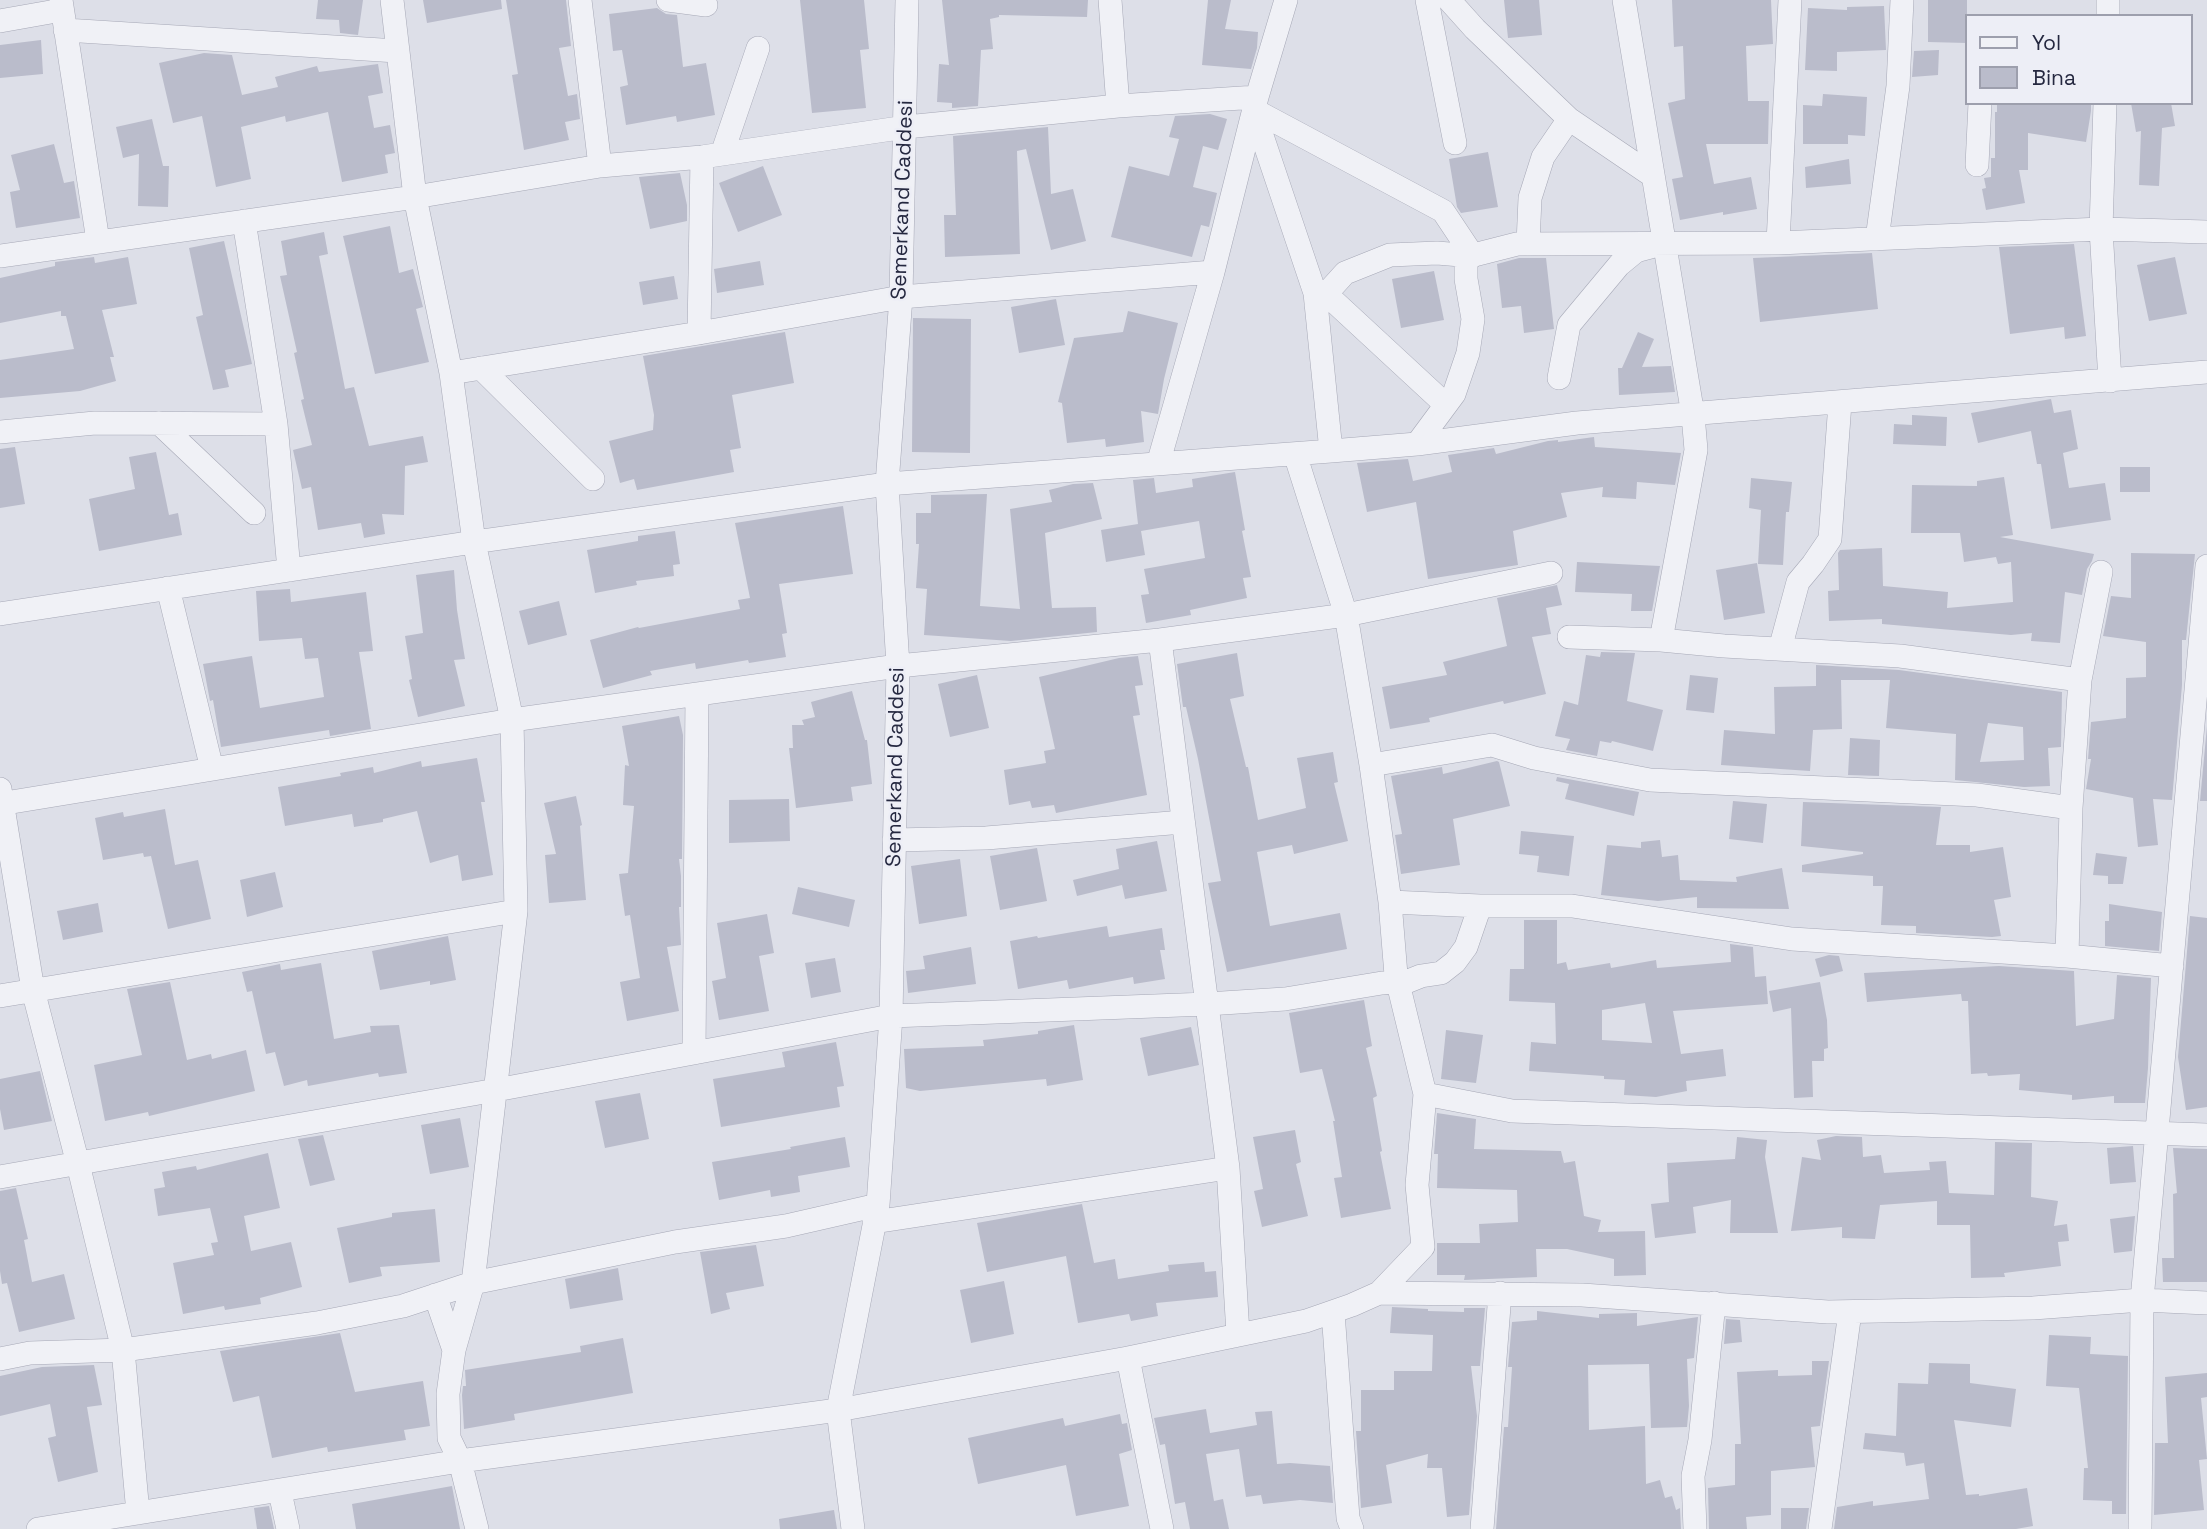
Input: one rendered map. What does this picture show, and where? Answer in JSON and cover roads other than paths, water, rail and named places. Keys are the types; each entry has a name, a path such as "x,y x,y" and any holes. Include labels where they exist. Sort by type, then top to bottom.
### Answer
{"street":[{"path":"392,0 415,197 451,373 474,541 512,720 516,911 473,1283 454,1350 448,1394 449,1438 460,1461 477,1529"},
{"path":"580,0 600,166"},
{"path":"668,0 706,5"},
{"name":"Semerkand Caddesi","path":"853,1529 838,1410 876,1214 891,1016 898,666 887,484 901,297 907,0"},
{"path":"1110,0 1118,106"},
{"path":"1158,464 1286,0"},
{"path":"1427,0 1455,143"},
{"path":"1449,0 1475,29 1569,119 1653,176"},
{"path":"1624,0 1693,415 1696,450 1661,639"},
{"path":"1778,243 1790,0"},
{"path":"1877,239 1898,86 1902,0"},
{"path":"0,21 63,13 397,51"},
{"path":"63,13 99,241"},
{"path":"699,333 712,156 758,48"},
{"path":"1977,165 1980,105"},
{"path":"2105,105 2101,229 2110,381"},
{"path":"0,256 415,197 600,166 712,156 906,127 1118,106 1255,106 1444,211 1473,256"},
{"path":"1255,106 1315,293 1446,405"},
{"path":"1528,244 1531,198 1543,157 1569,119"},
{"path":"244,221 276,424 289,570"},
{"path":"1417,444 1454,394 1468,353 1473,319 1466,279 1466,257 1517,244 1778,243 2101,229 2207,232"},
{"path":"1559,379 1569,325 1619,265 1636,251 1664,243"},
{"path":"1331,451 1321,300 1345,273 1390,255 1437,253 1473,256"},
{"path":"451,373 901,297 1213,272"},
{"path":"481,369 593,479"},
{"path":"0,614 474,541 887,484 1417,444 1577,424 2207,372"},
{"path":"1780,649 1798,582 1830,539 1840,403"},
{"path":"0,432 95,423 276,424"},
{"path":"159,423 254,513"},
{"path":"1295,454 1346,615 1371,765 1390,902 1396,975 1425,1094 1417,1185 1423,1247 1379,1293"},
{"path":"2140,1529 2142,1300 2207,566"},
{"path":"2067,956 2071,808 2080,680 2101,572"},
{"path":"138,1513 123,1350 79,1164 33,990 1,799 212,769 512,720 898,666 1160,640 1346,615 1551,573"},
{"path":"168,588 212,769"},
{"path":"1569,637 1661,639 1900,656 2080,680"},
{"path":"1160,640 1228,1168 1238,1334"},
{"path":"694,1053 697,694"},
{"path":"1371,765 1492,745 1534,758 1650,780 1977,795 2071,808"},
{"path":"894,840 986,838 1184,822"},
{"path":"1390,902 1572,906 1792,939 2067,956 2172,966"},
{"path":"0,1177 496,1090 891,1016 1285,999 1406,982 1441,973 1455,962 1466,947 1480,906"},
{"path":"0,996 516,911"},
{"path":"1425,1094 1512,1111 2207,1135"},
{"path":"0,1359 30,1353 123,1350 317,1322 403,1306 473,1283 675,1242 1228,1168"},
{"path":"38,1529 460,1461 838,1410 1128,1358 1306,1321 1379,1293 1582,1294 1828,1312 2033,1308 2142,1300 2207,1303"},
{"path":"1482,1529 1500,1293"},
{"path":"435,1295 454,1350"},
{"path":"1695,1529 1693,1476 1700,1440 1714,1303"},
{"path":"1333,1311 1348,1518 1352,1529"},
{"path":"1820,1529 1850,1312"},
{"path":"1128,1358 1162,1529"},
{"path":"280,1492 288,1529"}]}
